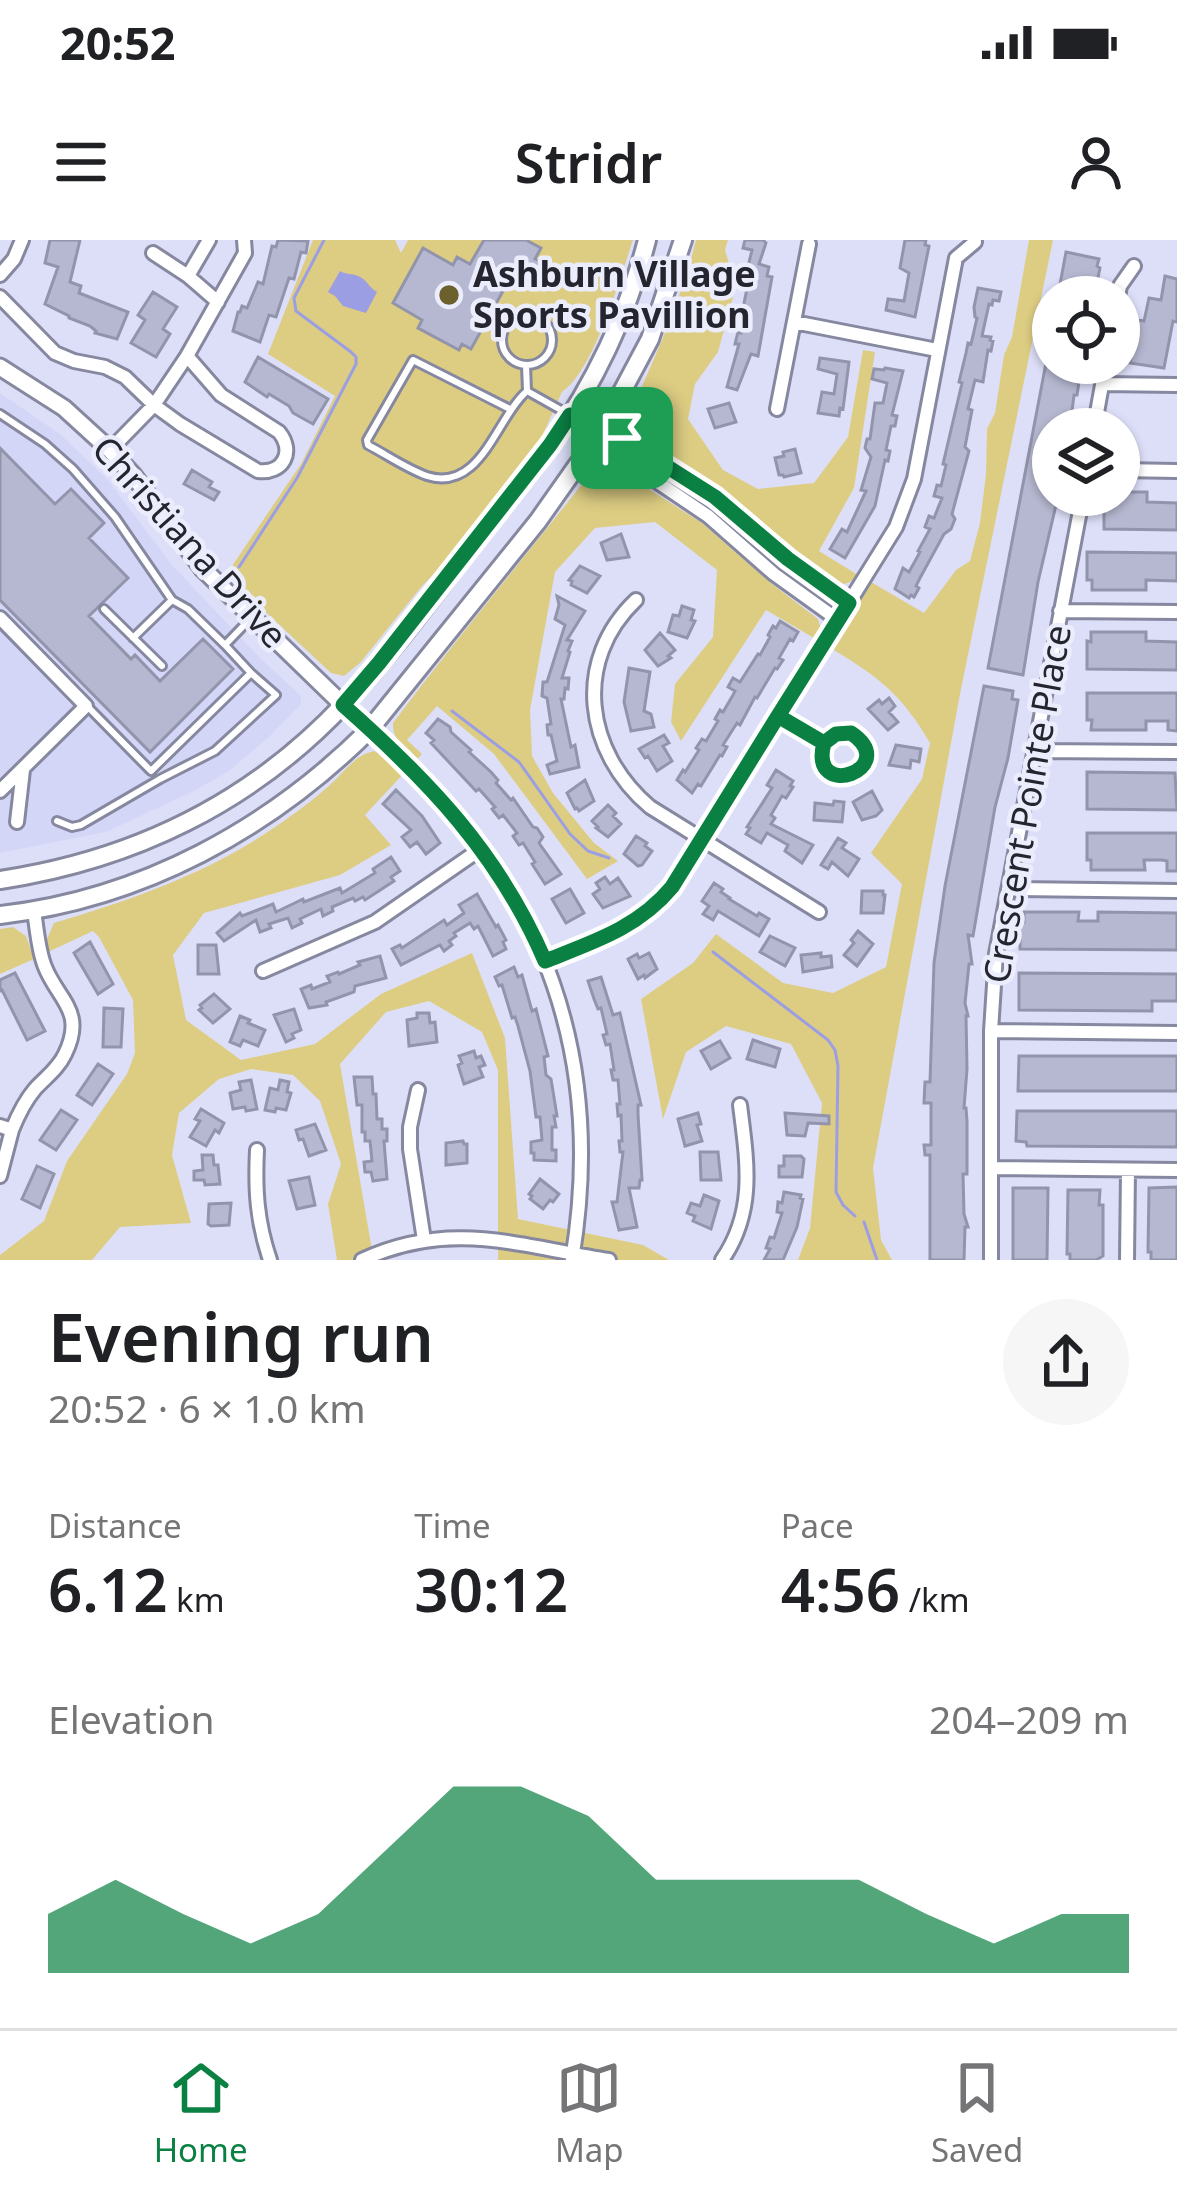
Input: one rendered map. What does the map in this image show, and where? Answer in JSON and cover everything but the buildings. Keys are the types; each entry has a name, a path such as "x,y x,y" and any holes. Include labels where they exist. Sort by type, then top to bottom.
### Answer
{"main road":[{"path":"0,880 96,860 203,814 269,771 343,705 570,415 618,325 647,240"},
{"path":"0,915 90,898 220,844 278,809 370,729 606,437 650,339 683,240"}],"street":[{"path":"0,275 22,240"},
{"path":"188,276 209,240"},
{"path":"110,450 154,405 187,356 244,253 244,240"},
{"path":"545,961 614,934 646,914 672,887 896,527 914,479 956,259 975,242"},
{"path":"777,409 808,244"},
{"path":"153,253 218,302"},
{"path":"1127,276 1134,266"},
{"path":"0,297 55,352 125,376 180,424 258,472 274,471 287,450 279,432 221,395 187,356"},
{"path":"794,322 937,350"},
{"name":"Christiana Drive","path":"0,367 64,408 110,450 134,475 184,546 251,618 441,797 520,907 567,1027 580,1100 583,1136 573,1257"},
{"path":"1098,408 1102,384 1177,385"},
{"path":"570,415 606,437 622,438 715,497 849,603"},
{"path":"606,437 613,452 708,516 774,574 838,620"},
{"path":"1140,470 1177,471"},
{"name":"Crescent Pointe Place","path":"991,1260 995,954 1079,516"},
{"path":"636,600 611,630 597,665 594,702 612,765 635,795 819,911"},
{"path":"1060,611 1177,612"},
{"path":"0,618 86,706 0,791"},
{"path":"778,716 824,743"},
{"path":"1035,751 1177,752"},
{"path":"17,822 24,768"},
{"path":"263,971 375,922 482,848"},
{"path":"1008,889 1177,891"},
{"path":"0,1176 6,1128 62,1060 71,1034 70,1009 42,959 34,911"},
{"path":"992,1031 1177,1033"},
{"path":"418,1090 410,1149 424,1240"},
{"path":"722,1260 740,1227 748,1194 740,1105"},
{"path":"257,1150 257,1218 270,1260"},
{"path":"991,1168 1177,1170"},
{"path":"1127,1260 1128,1170"},
{"path":"362,1260 424,1240 486,1238 609,1260"}],"lane":[{"path":"531,315 545,322 552,344 544,358 526,365 508,358 502,335 509,322 531,315"},
{"path":"510,409 413,360 367,440 368,446 424,474 460,475 480,459 510,409 527,391 526,365"},
{"path":"527,391 570,415"},
{"path":"0,414 45,444 97,494 172,600 188,609 275,695 215,752 81,825 57,821"},
{"path":"133,638 172,600"},
{"path":"104,609 162,666"},
{"path":"225,645 251,618"},
{"path":"151,771 251,673"},
{"path":"86,706 160,779"}],"shaded area":[{"name":"Ashburn Village Sports Pavillion","path":"313,240 395,240 401,253 408,240 633,240 595,345 562,392 531,461 461,547 344,676 331,673 226,575 301,464 335,396 268,354"},
{"path":"696,240 728,240 725,250 736,286 718,352 695,384 688,419 723,470 758,489 814,483 848,437 863,350 875,352 854,488 819,551 858,575 850,582 832,584 725,496 632,436 625,424 674,311"},
{"path":"1029,240 1053,240 1046,276 1032,276 1032,343 960,694 873,1168 881,1240 892,1260 798,1260 810,1228 822,1103 791,1044 726,1026 686,1052 663,1119 641,999 693,963 716,934 783,983 833,993 886,967 902,884 871,853 922,779 930,743 888,688 832,649 871,582 924,613 956,570 970,561 980,523 987,429 1012,337"},
{"path":"0,393 60,434 108,480 172,565 301,696 301,704 229,771 192,792 106,832 0,853"},
{"path":"605,465 702,523 818,619 822,632 819,641 766,610 681,741 671,722 675,684 713,637 717,570 655,522 595,528 555,572 530,710 532,756 553,793 594,843 618,861 587,879 494,754 437,706 407,740 422,754 417,759 397,739 393,723 593,470"},
{"path":"374,751 405,772 365,815 391,845 340,875 204,913 173,955 186,1020 241,1060 315,1044 381,994 472,953 505,1038 518,1219 643,1245 669,1260 498,1260 498,1070 482,1032 429,1001 386,1012 340,1064 372,1250 352,1260 337,1260 328,1204 341,1164 320,1101 293,1075 251,1069 219,1079 179,1113 172,1155 191,1223 120,1227 92,1260 0,1260 0,1255 44,1221 67,1161 127,1074 135,1053 133,1000 99,937 93,931 48,952 47,939 54,923 162,886 238,850 306,805 356,760"},
{"path":"13,927 26,936 34,959 0,974 0,929"}],"water":[{"path":"340,271 361,277 377,292 366,313 343,306 328,292"}],"waterway":[{"path":"239,567 297,478 356,364 351,352 296,311 294,298 324,240"},
{"path":"452,711 519,762 570,834 588,851 609,858"},
{"path":"713,952 835,1050 836,1192 855,1216"},
{"path":"864,1222 877,1260"}],"place":[{"name":"Ashburn Village Sports Pavillion","path":"449,295"}],"route":[{"path":"622,438 611,440 570,415 343,705 415,770 463,823 520,907 545,961 614,934 660,902 778,716 824,743 836,734 851,733 863,743 866,758 854,775 833,774 824,764 824,743 778,716 849,603 715,497 622,438"}]}
